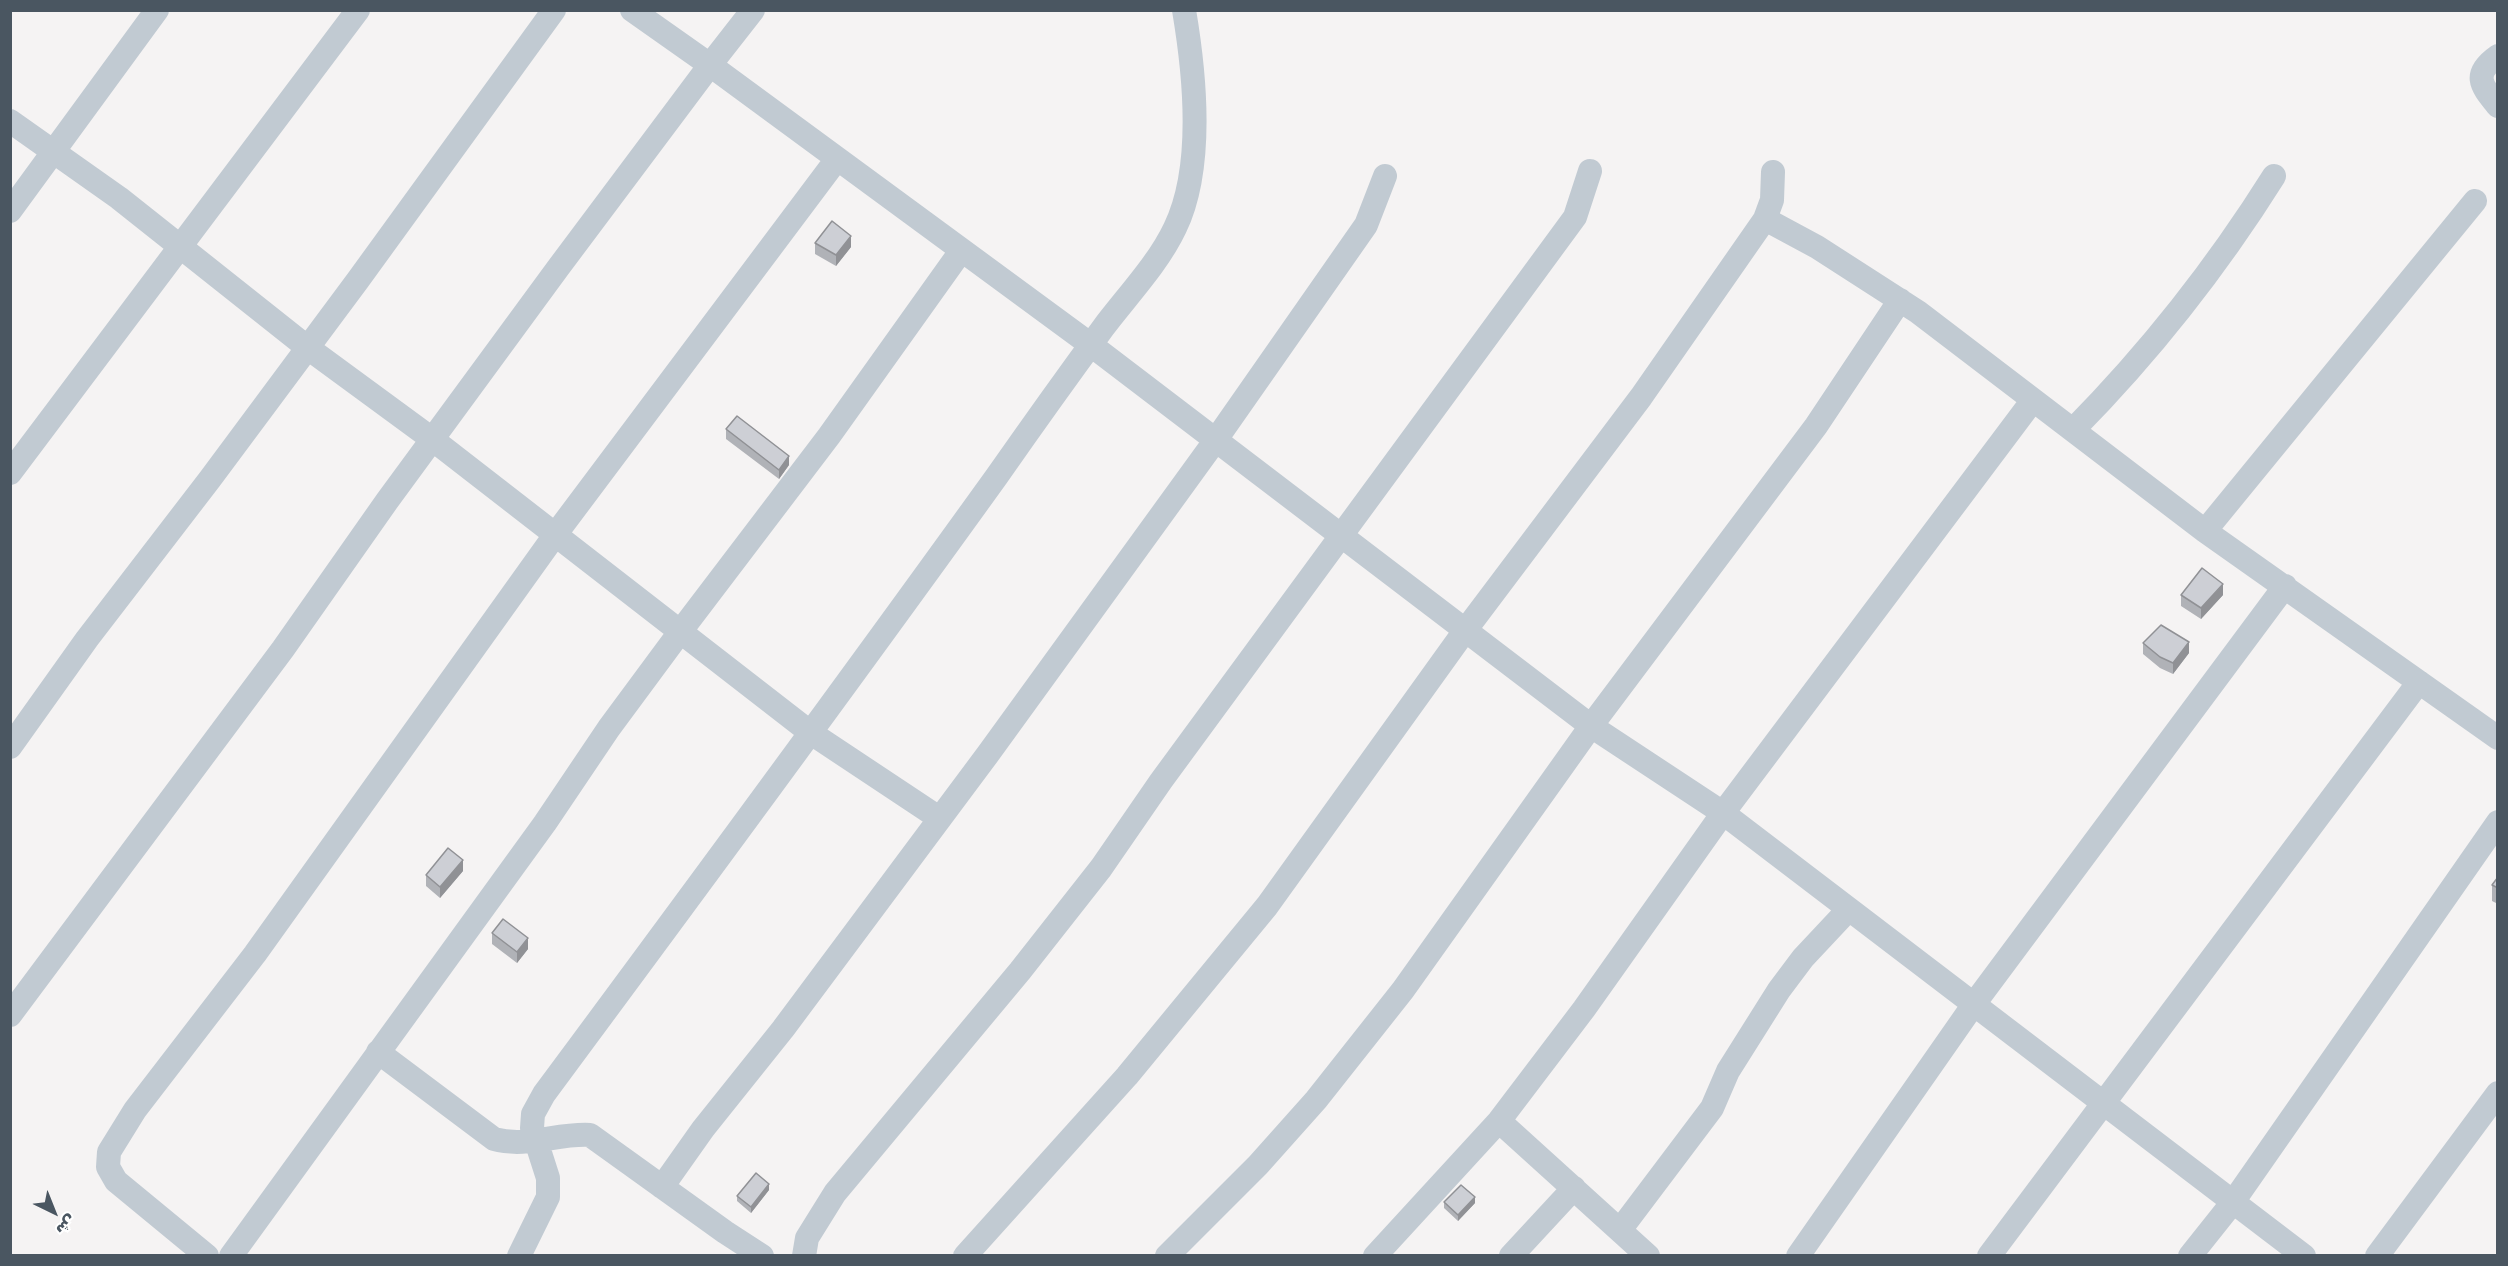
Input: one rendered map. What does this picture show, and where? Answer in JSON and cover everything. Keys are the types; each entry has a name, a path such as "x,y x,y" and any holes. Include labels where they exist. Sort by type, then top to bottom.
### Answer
{"street":[{"path":"10,211 157,10"},
{"path":"10,473 358,10"},
{"path":"10,747 87,639 308,348 554,10"},
{"path":"632,10 1091,345 1464,632 1591,726 1723,813 2304,1256"},
{"path":"10,1015 284,649 432,439 753,10"},
{"path":"519,1256 548,1197 549,1179 532,1128 533,1114 544,1094 811,734 1162,250 1175,228 1185,202 1191,169 1194,104 1190,42 1184,10"},
{"path":"2498,56 2488,63 2482,76 2484,90 2498,106"},
{"path":"10,121 119,198 308,348 432,439 811,734 939,818"},
{"path":"207,1256 116,1181 108,1167 109,1152 135,1110 255,954 555,535 837,159"},
{"path":"804,1256 807,1238 835,1193 1020,971 1101,868 1161,781 1575,217 1590,171"},
{"path":"965,1256 1127,1076 1267,906 1464,632 1641,398 1765,219 1772,200 1773,172"},
{"path":"662,1187 703,1129 847,944 995,745 1215,441 1366,225 1385,176"},
{"path":"2073,430 2148,352 2182,310 2215,266 2274,176"},
{"path":"2205,531 2475,201"},
{"path":"1765,219 1817,247 1900,300 2205,531 2498,738"},
{"path":"231,1256 680,632 829,436 962,251"},
{"path":"1167,1256 1258,1165 1316,1100 1403,990 1591,726 1816,426 1900,300"},
{"path":"1375,1256 1499,1121 1584,1009 1723,813 2033,400"},
{"path":"1798,1256 1974,1004 2285,586"},
{"path":"1989,1256 2419,682"},
{"path":"2190,1256 2233,1202 2498,822"},
{"path":"1620,1230 1712,1108 1728,1071 1779,990 1803,958 1848,910"},
{"path":"378,1052 494,1139 509,1143 535,1142 561,1136 590,1135 762,1256"},
{"path":"2377,1256 2498,1093"},
{"path":"1499,1121 1648,1256"},
{"path":"1511,1256 1574,1188"}],"building":[{"path":"832,221 851,236 836,255 815,243"},
{"path":"737,416 789,456 779,470 726,429"},
{"path":"2202,568 2223,584 2201,608 2181,595"},
{"path":"2161,625 2189,642 2173,663 2160,657 2143,643"},
{"path":"448,848 463,860 440,887 426,875"},
{"path":"2498,877 2498,888 2492,885"},
{"path":"503,919 528,938 517,952 492,933"},
{"path":"756,1173 769,1184 751,1207 737,1196"},
{"path":"1461,1185 1475,1197 1458,1215 1444,1202"}]}
